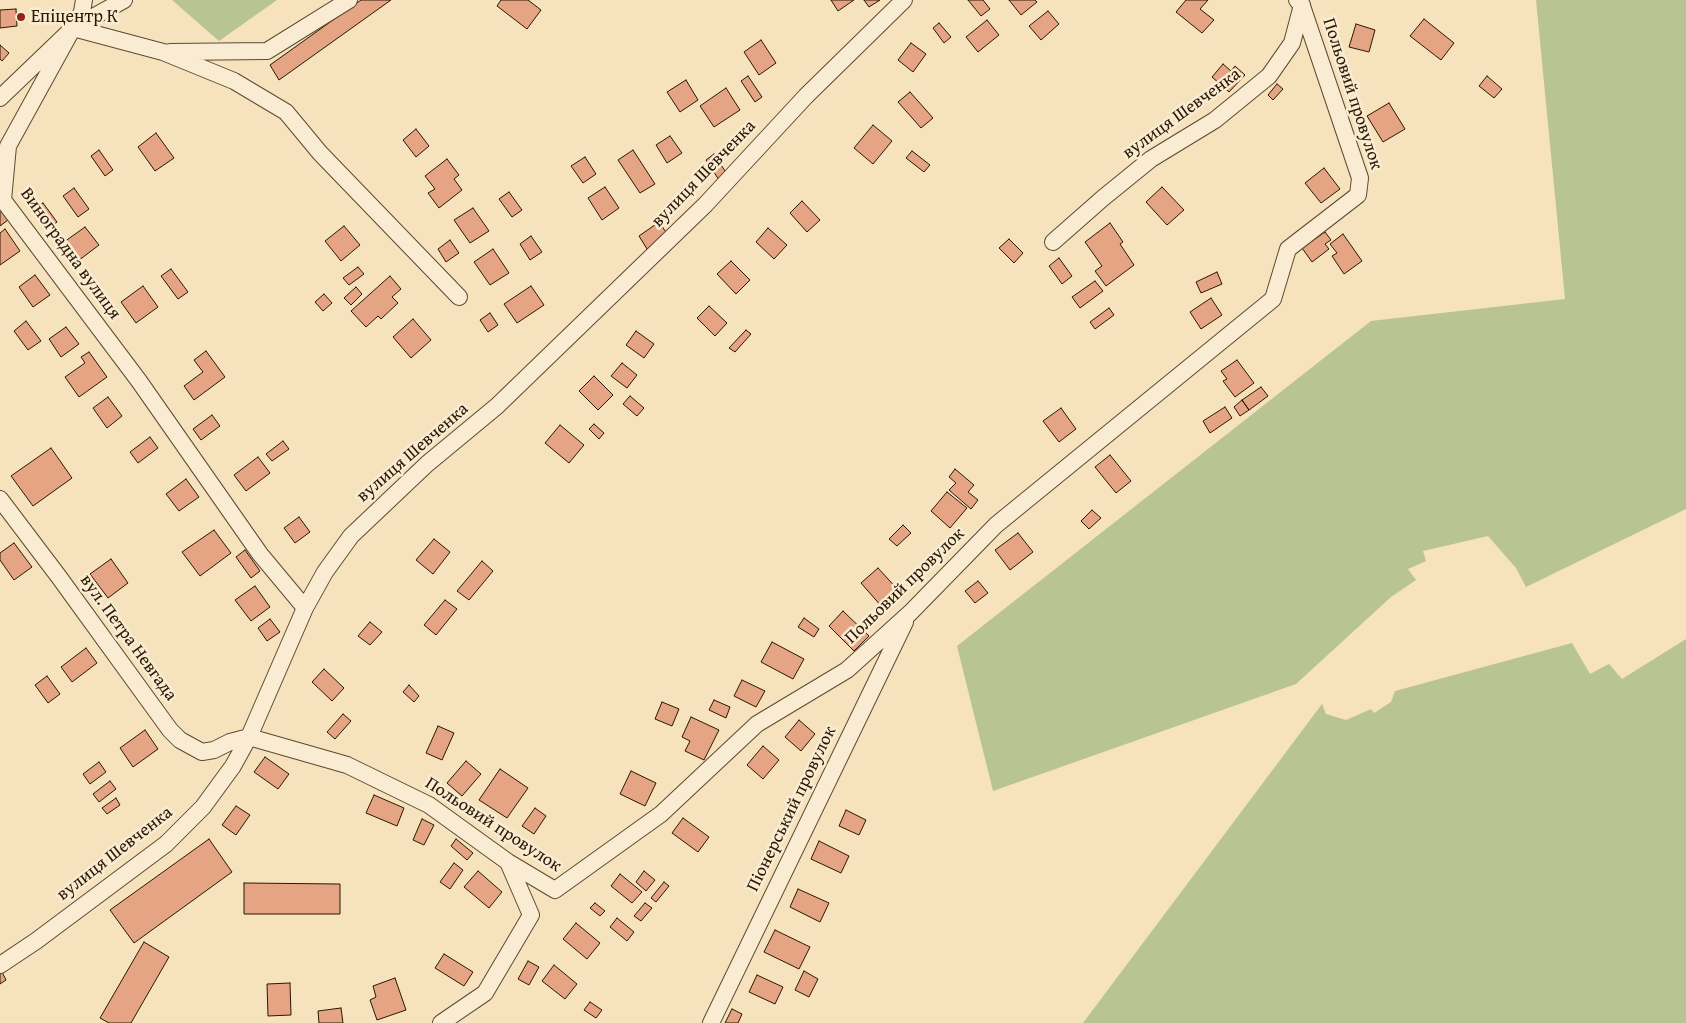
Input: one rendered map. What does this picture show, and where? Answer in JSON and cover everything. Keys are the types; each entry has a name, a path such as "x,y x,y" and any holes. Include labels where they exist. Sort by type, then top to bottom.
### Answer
{"street":[{"name":"Виноградна вулиця","path":"84,0 82,12 8,146 3,200 139,381 260,554 305,608"},
{"path":"0,98 73,28 124,0"},
{"path":"163,52 267,51 349,0"},
{"name":"вулиця Шевченка","path":"0,965 36,941 166,844 203,807 233,766 249,737 305,608 325,572 351,536 427,464 497,406 706,205 806,96 904,0"},
{"name":"вулиця Шевченка","path":"1054,242 1103,198 1151,159 1215,120 1269,76 1292,43 1302,2"},
{"name":"Польовий провулок","path":"249,737 347,765 429,805 508,862 555,890 661,814 757,724 847,670 910,613 996,525 1273,299 1288,250 1358,196 1360,178 1302,2"},
{"path":"73,28 163,52 234,81 286,112 320,154 460,297"},
{"name":"вул. Петра Невгада","path":"0,499 60,577 170,730 180,740 202,752 214,750 230,742 249,737"},
{"name":"Піонерський провулок","path":"711,1023 910,613"},
{"path":"441,1023 485,993 531,915 508,862"}],"green space":[{"path":"172,0 277,0 219,41"},
{"path":"1536,0 1686,0 1686,509 1526,587 1516,568 1488,536 1423,551 1426,561 1408,569 1416,580 1391,597 1296,684 993,791 957,646 1371,321 1565,299"},
{"path":"1686,639 1686,1023 1083,1023 1322,704 1326,714 1346,720 1371,709 1374,713 1391,702 1395,691 1572,643 1590,674 1609,664 1622,679"}],"building":[{"path":"361,0 391,0 279,80 270,65"},
{"path":"501,0 528,0 541,10 527,29 497,6"},
{"path":"831,0 854,0 838,11"},
{"path":"864,0 880,0 869,7"},
{"path":"968,0 983,0 990,9 981,16"},
{"path":"1009,0 1035,0 1037,2 1021,15"},
{"path":"1186,0 1208,0 1200,9 1214,20 1202,33 1176,12"},
{"path":"16,9 17,26 0,28 0,10"},
{"path":"1048,11 1059,24 1041,40 1029,26"},
{"path":"1424,19 1454,43 1441,60 1410,36"},
{"path":"987,20 999,35 978,52 966,37"},
{"path":"939,23 951,37 944,43 933,28"},
{"path":"1356,24 1375,30 1369,52 1349,47"},
{"path":"761,40 776,63 759,75 744,52"},
{"path":"911,43 926,54 913,72 898,60"},
{"path":"0,45 9,53 2,61 0,59"},
{"path":"1223,64 1231,71 1235,66 1245,75 1229,92 1212,77"},
{"path":"748,76 762,97 755,102 741,81"},
{"path":"1487,76 1502,89 1494,98 1479,86"},
{"path":"686,80 698,100 680,112 667,92"},
{"path":"1277,84 1283,89 1273,100 1268,95"},
{"path":"726,88 740,110 714,127 700,106"},
{"path":"910,92 933,118 921,128 898,102"},
{"path":"1389,103 1405,129 1383,142 1367,116"},
{"path":"873,125 892,141 873,164 854,148"},
{"path":"416,129 429,146 416,157 403,140"},
{"path":"156,133 174,158 155,171 138,147"},
{"path":"670,136 682,153 667,163 656,145"},
{"path":"99,150 113,170 105,176 91,156"},
{"path":"633,150 655,184 640,193 618,160"},
{"path":"912,151 930,165 924,172 906,158"},
{"path":"714,154 727,174 719,180 706,160"},
{"path":"585,157 596,174 583,183 571,166"},
{"path":"447,159 459,175 454,179 462,190 439,208 428,193 435,189 425,176"},
{"path":"1324,168 1340,189 1321,203 1305,183"},
{"path":"605,187 619,208 602,220 588,198"},
{"path":"1162,187 1184,210 1167,225 1146,202"},
{"path":"74,188 89,209 78,217 63,196"},
{"path":"509,192 522,210 512,217 499,199"},
{"path":"802,201 820,220 807,232 790,213"},
{"path":"43,203 57,222 46,231 32,211"},
{"path":"473,208 489,231 470,243 454,220"},
{"path":"0,209 8,220 0,226"},
{"path":"659,222 668,235 647,249 639,236"},
{"path":"1110,223 1123,242 1120,244 1134,265 1106,286 1095,271 1102,266 1085,242"},
{"path":"344,226 360,245 341,261 325,241"},
{"path":"85,227 99,245 78,261 64,242"},
{"path":"768,228 787,245 774,259 756,242"},
{"path":"5,229 20,251 0,265 0,233"},
{"path":"1325,232 1331,240 1325,244 1329,249 1312,262 1302,248"},
{"path":"1343,234 1362,261 1344,274 1332,256 1337,253 1330,244"},
{"path":"531,236 542,252 530,260 520,244"},
{"path":"1009,239 1023,253 1014,263 999,248"},
{"path":"450,240 459,253 446,262 438,249"},
{"path":"493,249 509,273 490,285 474,262"},
{"path":"1059,258 1072,276 1062,284 1049,266"},
{"path":"731,261 750,280 736,294 717,274"},
{"path":"358,267 364,274 349,285 343,278"},
{"path":"171,269 188,292 178,299 161,276"},
{"path":"1217,272 1222,284 1201,293 1196,282"},
{"path":"35,275 50,295 33,307 19,287"},
{"path":"390,276 401,289 392,297 398,303 381,319 378,316 366,327 351,311"},
{"path":"1095,281 1103,291 1080,308 1072,297"},
{"path":"143,286 158,307 136,323 121,302"},
{"path":"531,286 544,305 517,323 504,304"},
{"path":"356,287 362,294 351,305 344,298"},
{"path":"324,294 332,303 323,311 315,302"},
{"path":"1211,298 1222,315 1201,329 1190,312"},
{"path":"709,306 727,323 715,336 697,318"},
{"path":"1109,308 1114,315 1095,329 1090,322"},
{"path":"490,313 498,325 488,332 480,320"},
{"path":"413,319 431,340 411,358 393,337"},
{"path":"26,321 41,341 28,350 14,331"},
{"path":"66,327 79,344 61,357 49,339"},
{"path":"746,330 751,334 735,352 729,348"},
{"path":"636,331 654,344 644,358 626,345"},
{"path":"206,351 225,377 194,400 184,386 203,372 194,360"},
{"path":"89,352 107,377 79,397 65,377 85,363 81,357"},
{"path":"1237,360 1254,383 1235,397 1223,381 1227,379 1221,371"},
{"path":"622,363 637,375 627,388 611,376"},
{"path":"594,376 613,395 598,410 579,391"},
{"path":"1261,387 1268,396 1249,410 1242,400"},
{"path":"630,396 644,408 637,416 623,404"},
{"path":"108,397 122,416 107,428 93,408"},
{"path":"1242,400 1249,410 1240,416 1234,407"},
{"path":"1225,407 1232,418 1210,433 1203,421"},
{"path":"1061,408 1076,429 1059,442 1043,421"},
{"path":"212,415 220,426 201,440 193,429"},
{"path":"594,424 604,433 599,439 589,429"},
{"path":"560,425 584,445 569,463 545,443"},
{"path":"150,437 158,448 138,463 130,452"},
{"path":"283,441 289,449 272,461 266,454"},
{"path":"51,448 72,478 33,506 11,476"},
{"path":"1110,455 1131,481 1116,493 1095,467"},
{"path":"258,457 270,473 246,491 234,475"},
{"path":"955,469 974,485 968,492 978,500 971,509 949,490 956,483 949,477"},
{"path":"186,479 199,497 179,511 166,494"},
{"path":"947,492 967,508 950,528 931,511"},
{"path":"1092,510 1101,518 1089,529 1081,521"},
{"path":"299,517 310,532 295,543 284,528"},
{"path":"903,525 911,533 897,546 889,539"},
{"path":"214,530 231,553 200,576 182,552"},
{"path":"1018,533 1033,552 1010,570 995,550"},
{"path":"434,539 450,552 433,574 416,560"},
{"path":"14,543 32,567 14,580 0,560 0,553"},
{"path":"245,550 260,571 251,578 236,557"},
{"path":"111,559 128,583 108,598 90,574"},
{"path":"482,561 493,571 469,600 457,591"},
{"path":"878,568 899,591 882,607 861,583"},
{"path":"978,581 988,593 975,603 965,591"},
{"path":"255,586 270,607 251,621 235,600"},
{"path":"445,600 457,609 436,635 424,625"},
{"path":"843,611 869,636 854,651 829,626"},
{"path":"804,618 819,629 814,637 798,627"},
{"path":"270,619 280,632 267,641 258,628"},
{"path":"370,622 382,632 370,645 358,636"},
{"path":"772,642 804,659 793,679 761,662"},
{"path":"86,648 97,663 72,682 61,667"},
{"path":"324,669 344,688 332,701 312,682"},
{"path":"47,676 60,694 48,703 35,685"},
{"path":"742,680 765,691 756,707 734,696"},
{"path":"409,685 419,696 414,702 403,692"},
{"path":"714,700 730,707 726,718 709,710"},
{"path":"662,702 679,709 672,726 655,719"},
{"path":"343,714 351,721 335,739 327,732"},
{"path":"691,717 719,730 704,760 685,751 690,741 682,737"},
{"path":"799,720 815,734 801,751 785,737"},
{"path":"438,726 454,733 442,760 426,753"},
{"path":"145,730 158,749 133,767 120,748"},
{"path":"763,746 779,760 763,779 747,765"},
{"path":"265,757 289,774 278,789 254,772"},
{"path":"466,761 481,774 462,796 447,783"},
{"path":"99,762 106,772 90,784 83,774"},
{"path":"500,769 528,788 507,818 479,800"},
{"path":"631,771 656,783 645,806 620,794"},
{"path":"110,781 116,789 99,802 93,794"},
{"path":"374,795 404,808 397,826 366,813"},
{"path":"116,798 120,805 107,814 102,808"},
{"path":"236,806 250,815 236,835 222,825"},
{"path":"535,808 546,816 534,834 522,826"},
{"path":"846,810 866,820 859,835 839,826"},
{"path":"683,818 709,837 698,852 672,833"},
{"path":"422,819 434,825 424,845 413,840"},
{"path":"209,839 232,872 134,943 110,910"},
{"path":"456,839 473,853 467,860 451,846"},
{"path":"819,841 849,856 841,873 811,859"},
{"path":"454,863 463,870 450,889 440,882"},
{"path":"478,871 502,892 489,908 464,887"},
{"path":"644,871 655,880 646,891 636,882"},
{"path":"620,874 642,892 632,903 611,886"},
{"path":"664,882 669,886 656,902 651,898"},
{"path":"244,883 340,884 340,914 244,914"},
{"path":"798,889 829,903 820,922 790,907"},
{"path":"595,903 605,911 600,916 590,908"},
{"path":"645,903 652,908 641,921 634,916"},
{"path":"617,918 634,932 627,941 610,927"},
{"path":"576,923 600,943 587,959 563,939"},
{"path":"775,930 810,947 799,969 764,952"},
{"path":"144,942 169,957 131,1023 109,1023 100,1018"},
{"path":"444,954 473,972 464,986 435,968"},
{"path":"528,961 539,967 529,985 518,979"},
{"path":"554,965 577,984 565,999 542,981"},
{"path":"0,971 6,980 0,984"},
{"path":"804,971 818,979 809,997 795,990"},
{"path":"757,975 783,987 775,1004 749,992"},
{"path":"395,978 406,1010 377,1020 370,1000 376,997 373,986"},
{"path":"290,983 291,1015 268,1016 267,984"},
{"path":"590,1002 602,1010 596,1018 584,1010"},
{"path":"341,1008 343,1023 319,1023 318,1011"},
{"path":"732,1009 742,1014 738,1023 725,1023"}],"place":[{"name":"Епіцентр К","path":"21,17"}]}
